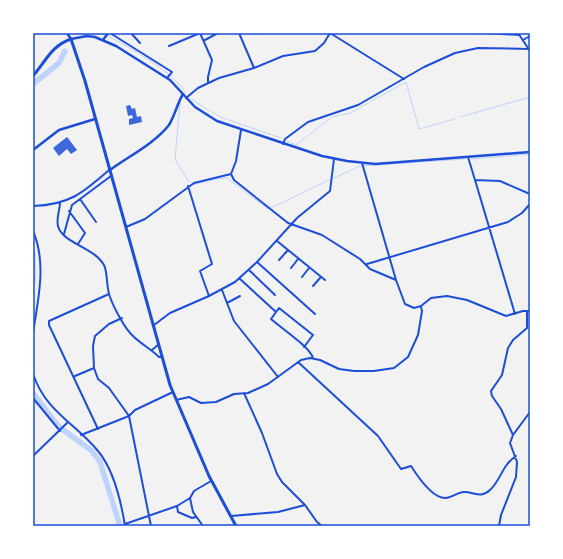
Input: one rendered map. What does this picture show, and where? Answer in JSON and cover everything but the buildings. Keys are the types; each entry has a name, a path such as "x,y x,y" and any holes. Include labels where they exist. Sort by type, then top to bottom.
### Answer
{"main road":[{"path":"68,33 110,170 173,392 212,481 236,526"},
{"path":"103,40 109,33"},
{"path":"33,76 50,51 60,43 87,36 103,40 167,78 195,107 207,116 241,130 334,159 362,163 407,162 530,152"},
{"path":"110,170 154,140 165,129 173,118 183,94"},
{"path":"33,150 59,130 95,119"}],"street":[{"path":"109,33 172,72 167,78"},
{"path":"131,33 140,43"},
{"path":"169,46 200,33 205,40 212,60 208,82"},
{"path":"205,40 218,33"},
{"path":"239,33 254,68"},
{"path":"186,98 208,82 254,68 283,56 315,51 324,43 330,33 404,79"},
{"path":"486,33 518,34 530,50"},
{"path":"523,40 530,36"},
{"path":"283,144 285,139 308,122 358,105 439,60 470,48 497,47 530,50"},
{"path":"241,130 236,161 231,174 234,180 290,224 322,235 367,264 370,269 396,280"},
{"path":"468,156 488,228 515,314"},
{"path":"153,325 170,313 222,290 249,270 290,224 330,191 334,159"},
{"path":"362,163 396,280 405,304 414,308 421,306 431,298 453,297 467,300 506,316 529,311 528,328 513,340 508,348 504,357 503,373 491,391 492,396 501,408 513,435"},
{"path":"33,206 60,202 74,198 110,170"},
{"path":"126,227 145,219 188,186 207,179 231,174"},
{"path":"64,234 69,211 72,205 111,176"},
{"path":"475,180 500,181 530,194"},
{"path":"188,186 212,264 200,271 209,296"},
{"path":"80,199 96,222"},
{"path":"60,202 58,222 60,230 78,244 95,254 104,265 109,294 132,336 152,350 159,358 162,357"},
{"path":"367,264 488,228 513,219 530,204"},
{"path":"69,211 85,233 78,244"},
{"path":"33,231 36,239 40,274 33,333"},
{"path":"276,241 320,278 325,280"},
{"path":"279,260 288,250"},
{"path":"291,268 298,259"},
{"path":"257,262 315,314"},
{"path":"302,277 309,268"},
{"path":"249,270 275,295"},
{"path":"239,278 276,312"},
{"path":"313,286 320,278"},
{"path":"222,290 237,326 278,377"},
{"path":"98,429 75,376 49,326 49,321 109,294"},
{"path":"227,303 240,296"},
{"path":"176,400 189,397 201,403 216,402 234,394 244,393 268,384 301,360 313,358 340,369 354,371 374,372 398,366 408,357 418,335 422,312 421,306"},
{"path":"304,347 313,335 279,308 271,319 304,347 312,353 313,358"},
{"path":"122,318 108,324 95,336 92,346 94,368 98,379 109,388 129,416 152,526"},
{"path":"152,350 159,344"},
{"path":"298,362 378,436 401,469 403,470 411,466 432,493 438,497 451,497 463,492 476,496 485,494 492,488 506,464 516,456"},
{"path":"75,376 94,368"},
{"path":"33,374 47,402 67,423 97,449 108,466 117,491 125,525 176,506 190,498 194,491 212,481"},
{"path":"81,435 129,416 135,410 173,392"},
{"path":"244,393 262,432 277,474 282,482 305,505 317,522 322,526"},
{"path":"33,398 60,430"},
{"path":"499,526 501,515 516,477 516,456 510,446 513,435 530,412"},
{"path":"33,456 67,423"},
{"path":"190,498 196,517 203,526"},
{"path":"231,516 278,512 305,505"},
{"path":"176,506 178,512 192,518 196,517"}],"waterway":[{"path":"103,33 148,59 170,75 185,92"},
{"path":"33,84 59,63 65,51"},
{"path":"371,101 406,82 419,129 455,119"},
{"path":"460,117 530,97"},
{"path":"191,99 220,117 281,138"},
{"path":"180,103 175,159 189,182"},
{"path":"287,141 296,145 332,117 351,113 368,103"},
{"path":"471,159 530,154"},
{"path":"334,178 360,166 465,159"},
{"path":"192,185 227,178 268,209"},
{"path":"271,208 329,180"},
{"path":"33,254 33,281"},
{"path":"33,393 58,426 92,451 100,462 120,526"}]}
